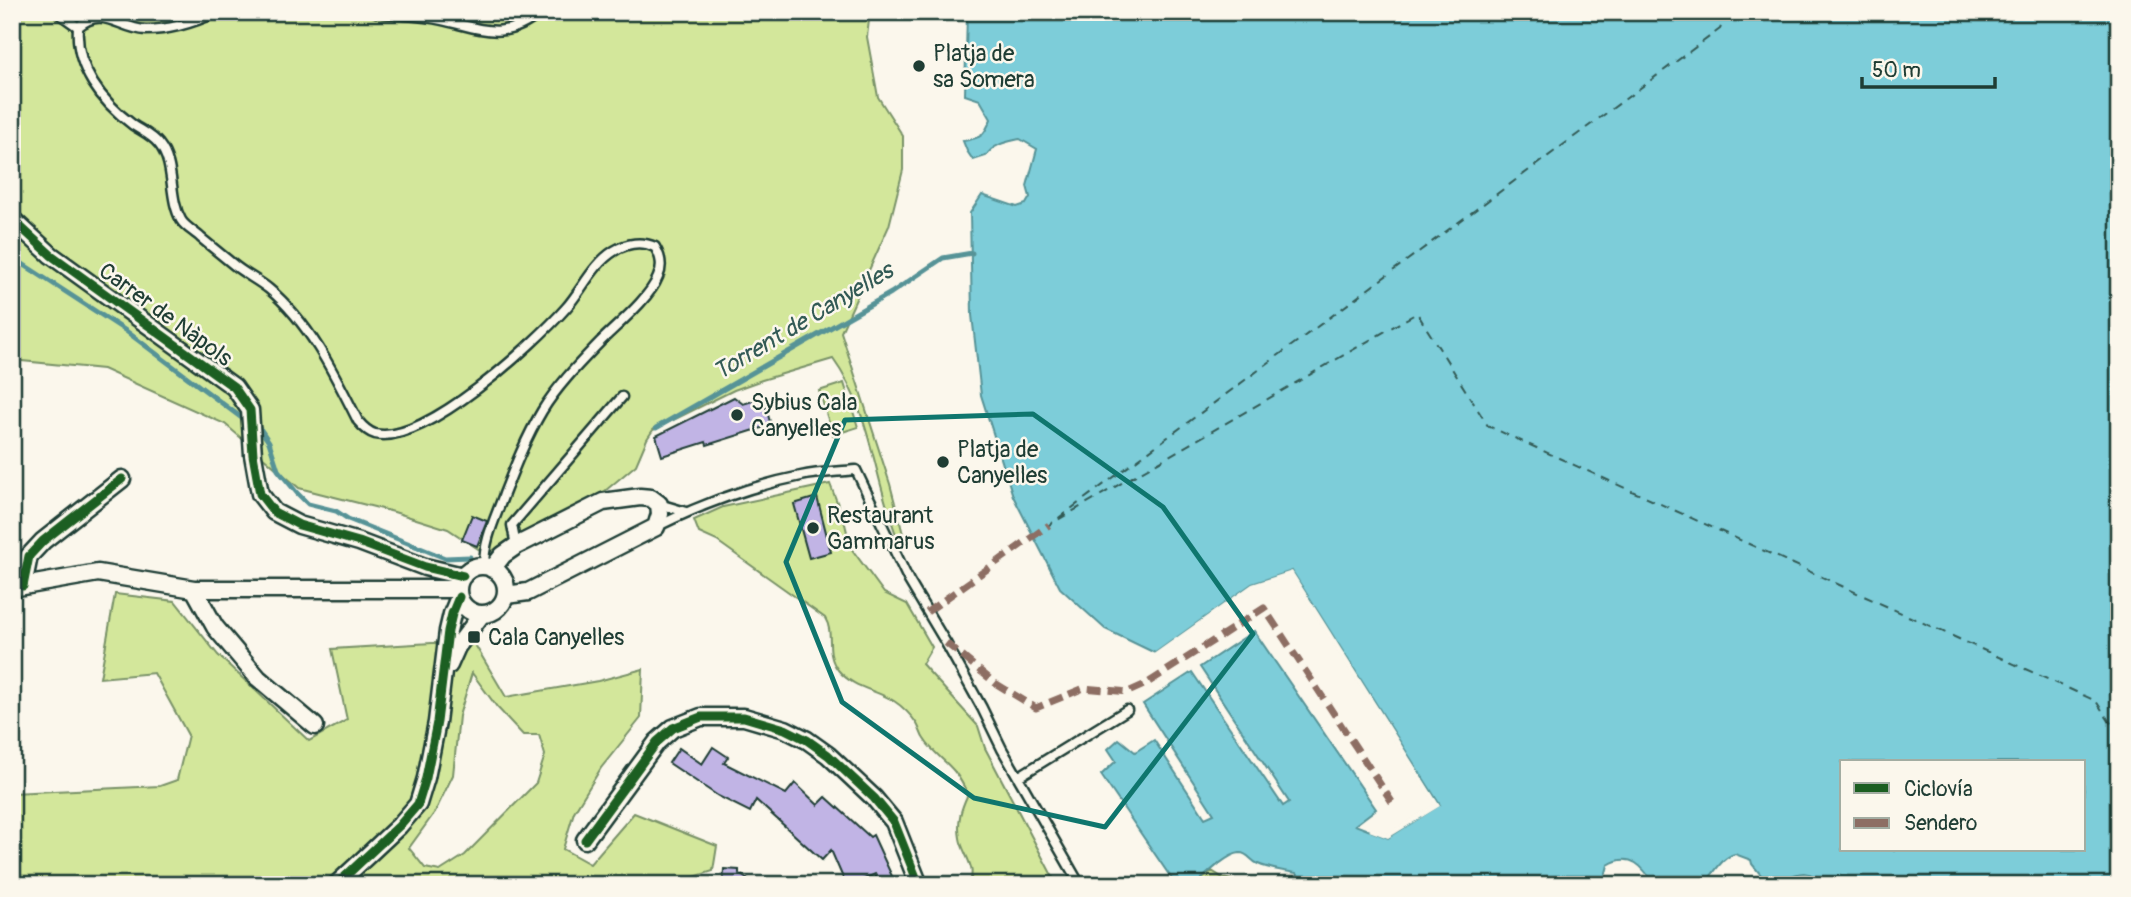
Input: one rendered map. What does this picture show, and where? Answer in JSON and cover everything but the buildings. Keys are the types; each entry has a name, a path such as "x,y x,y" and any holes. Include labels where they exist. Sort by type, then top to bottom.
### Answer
{"street":[{"name":"Carrer de Nàpols","path":"12,219 51,255 234,387 250,410 253,455 260,494 274,512 299,525 359,542 425,567 460,587"},
{"path":"122,479 43,541 29,556 18,587 98,573 194,589 460,587"},
{"path":"488,568 516,546 603,502 640,497 652,498 659,504 660,514 656,527 528,592 506,595"},
{"path":"337,885 399,827 418,804 426,779 448,631 460,587 476,567 488,568 503,580 506,595 497,609 482,614 472,612 464,606 460,587"},
{"path":"194,589 215,627 258,678 315,726"},
{"path":"442,679 457,647 482,614"},
{"path":"585,840 657,743 673,729 701,717 744,717 785,729 807,740 828,755 874,798 894,822 919,885"}],"lane":[{"path":"57,12 78,27"},
{"path":"217,12 200,20 143,30 102,17 87,19 78,27 77,40 89,78 117,112 157,141 164,150 174,202 182,222 234,265 269,289 304,327 358,421 374,434 404,432 432,420 486,381 548,327 568,306 585,281 614,251 637,243 655,247 659,254 662,265 658,279 642,300 568,377 536,422 517,458 484,549 488,568"},
{"path":"376,12 442,20 496,32 519,27 541,12"},
{"path":"516,546 512,525 622,397"},
{"path":"656,527 743,491 802,475 856,470 908,581 958,664 1080,885"},
{"path":"659,504 687,512"},
{"path":"1018,777 1127,710"}],"highlighted area":[{"path":"1033,414 1163,507 1253,634 1105,827 974,798 842,702 786,562 845,420"}],"green space":[{"path":"12,12 870,12 867,37 878,97 903,136 903,170 889,226 841,332 890,484 903,534 897,537 864,423 846,379 833,359 734,390 653,430 636,465 605,491 486,554 448,529 299,488 225,424 103,369 12,360"},
{"path":"844,383 858,427 833,435 819,391"},
{"path":"830,484 851,548 884,593 907,604 932,647 922,664 978,726 985,748 1057,885 967,885 972,874 961,844 959,826 968,794 956,774 927,744 917,724 903,708 887,697 851,681 838,670 831,657 829,630 825,618 717,541 699,533 694,520 723,507"},
{"path":"115,594 175,601 218,655 309,741 347,720 332,649 474,643 506,697 598,681 643,669 641,718 601,768 574,812 563,849 590,864 634,813 717,846 713,871 669,885 12,885 12,793 160,786 177,780 188,735 154,673 100,678","holes":["472,673 497,707 523,735 539,735 545,755 536,783 465,855 440,871 425,868 409,848 435,812 453,775 459,716"]},
{"path":"1212,871 1223,878 1254,885 1195,885"}],"water":[{"path":"967,12 2119,12 2119,885 1823,885 1814,876 1805,873 1784,880 1785,885 1769,885 1751,860 1735,854 1722,862 1705,883 1700,885 1685,878 1682,885 1655,885 1636,863 1623,860 1608,865 1603,879 1596,885 1299,885 1296,873 1262,866 1240,853 1223,861 1195,885 1176,885 1101,775 1116,761 1108,749 1119,739 1135,752 1154,740 1205,818 1214,814 1143,704 1192,672 1283,806 1289,802 1200,667 1254,631 1376,809 1355,825 1388,838 1440,805 1292,571 1252,584 1155,653 1105,629 1060,588 1013,496 981,395 972,315 970,213 982,195 1017,207 1026,204 1030,197 1027,186 1037,149 1020,139 1001,144 986,156 973,160 963,141 982,135 991,119 980,100 965,95"}],"pier":[{"path":"1292,571 1440,806 1388,838 1369,831 1373,828 1388,834 1435,804 1290,575 1254,588 1157,656 1152,655 1252,584"}],"waterway":[{"name":"Torrent de Canyelles","path":"656,428 891,293 943,258 972,253"},
{"name":"Torrent de Canyelles","path":"12,257 126,331 247,422"},
{"name":"Torrent de Canyelles","path":"256,427 269,442 278,470 308,504 336,511 348,519 445,558 470,557"}],"ferry route":[{"path":"1727,12 1720,29 1049,525 1417,313 1488,426 2096,701 2119,736"}],"marked path":[{"path":"927,612 1049,525"},
{"path":"946,643 995,683 1036,708 1084,688 1128,692 1146,684 1264,608 1392,802"}],"cycle path":[{"path":"12,219 51,255 234,387 250,410 253,455 260,494 274,512 299,525 359,542 425,567 463,576"},
{"path":"23,586 29,556 43,541 122,479"},
{"path":"336,885 399,826 418,804 437,722 448,631 459,597"},
{"path":"585,840 657,742 673,728 701,717 744,717 785,729 807,740 828,755 874,798 894,822 919,885"}],"place":[{"name":"Platja de sa Somera","path":"919,66"},
{"name":"Sybius Cala Canyelles","path":"737,415"},
{"name":"Platja de Canyelles","path":"943,462"},
{"name":"Restaurant Gammarus","path":"813,528"},
{"name":"Cala Canyelles","path":"474,637"}]}
